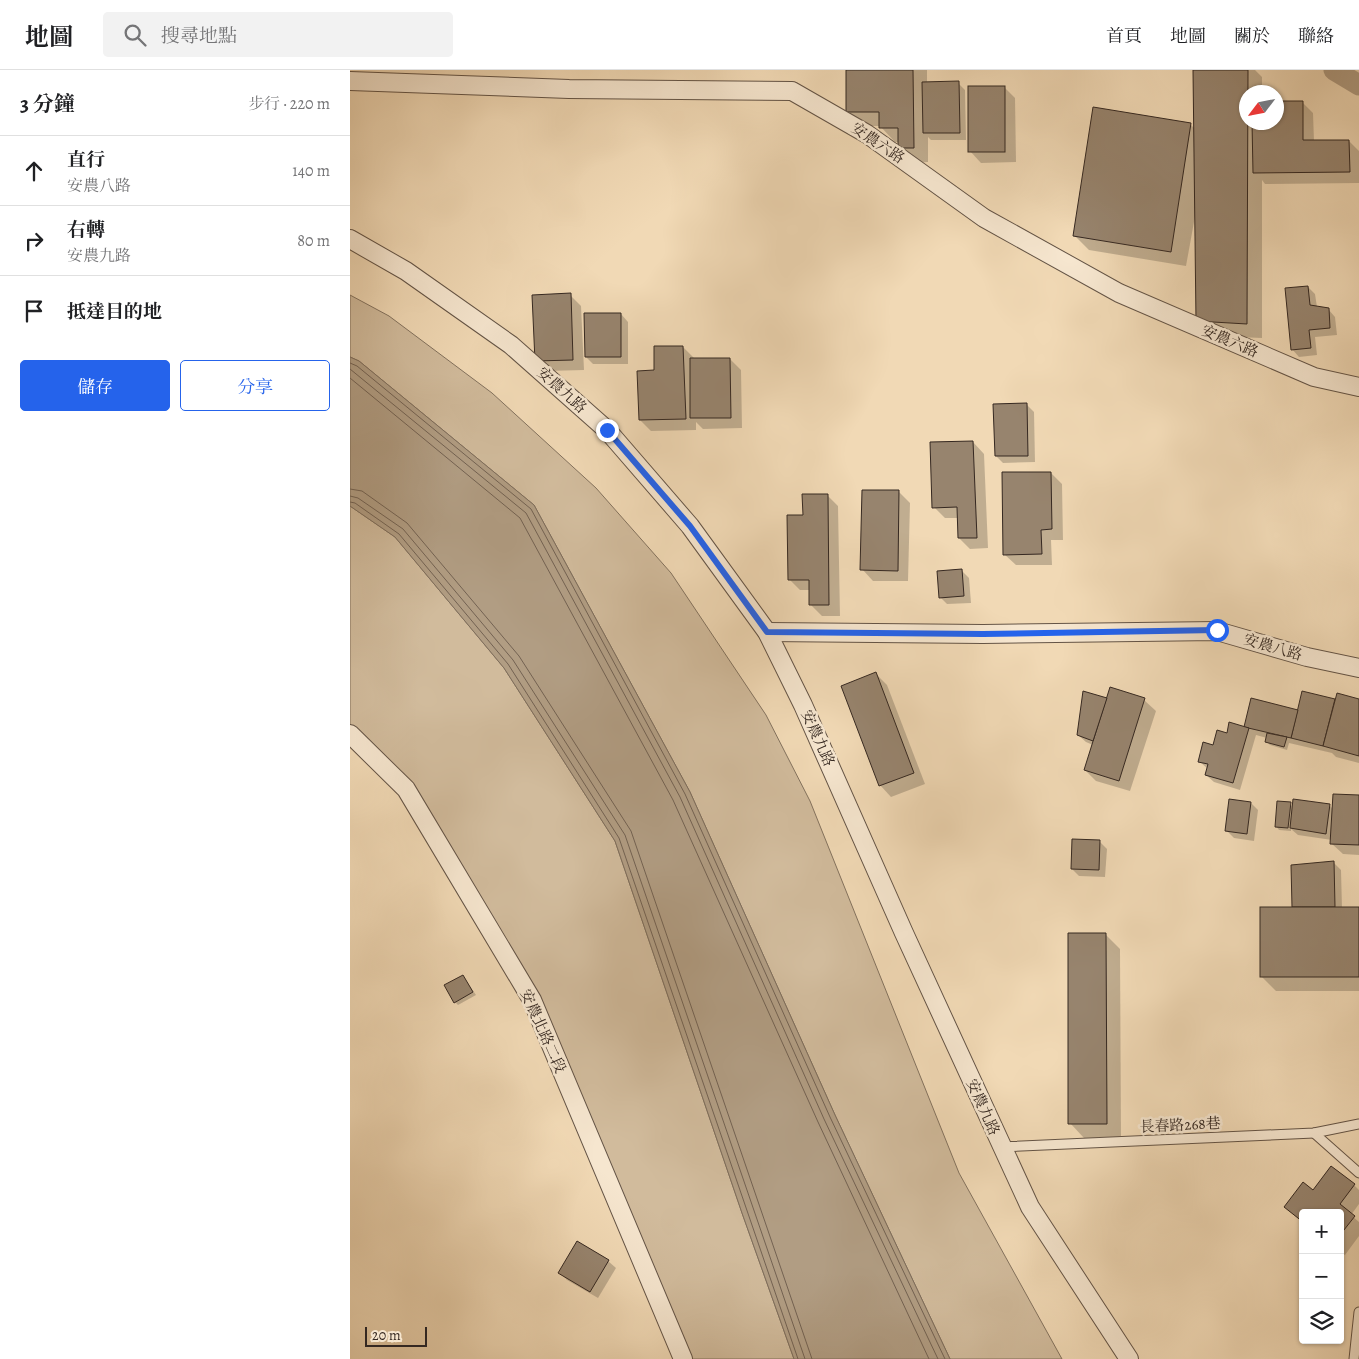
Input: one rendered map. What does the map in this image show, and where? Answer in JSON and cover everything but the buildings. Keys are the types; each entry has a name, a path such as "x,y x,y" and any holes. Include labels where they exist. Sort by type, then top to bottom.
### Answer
{"street":[{"name":"安農六路","path":"350,81 569,89 792,91 867,134 984,218 1119,293 1314,377 1359,387"},
{"name":"安農九路","path":"350,239 406,271 511,345 607,430 690,526 767,632 803,705 1001,1147 1030,1207 1129,1359"},
{"name":"安農八路","path":"767,632 983,634 1217,630 1307,657 1359,668"},
{"name":"安農北路二段","path":"350,734 406,789 532,1000 684,1359"}],"lane":[{"name":"長春路268巷","path":"1001,1147 1314,1133 1359,1124"},
{"path":"1314,1133 1359,1173"},
{"path":"1354,1359 1359,1312"}],"shaded area":[{"path":"350,295 389,316 492,393 596,488 671,573 766,715 810,801 959,1173 1062,1359 950,1359 835,1115 690,792 534,505 359,361 350,357"},
{"path":"350,506 395,537 504,668 615,841 794,1359 683,1359 532,1000 406,789 350,734"}],"water":[{"path":"350,357 359,361 534,505 690,792 835,1115 950,1359 794,1359 615,841 504,668 395,537 350,506"}],"waterway":[{"path":"1334,70 1359,85"}],"route":[{"path":"607,430 690,526 767,632 983,634 1217,630"}]}
